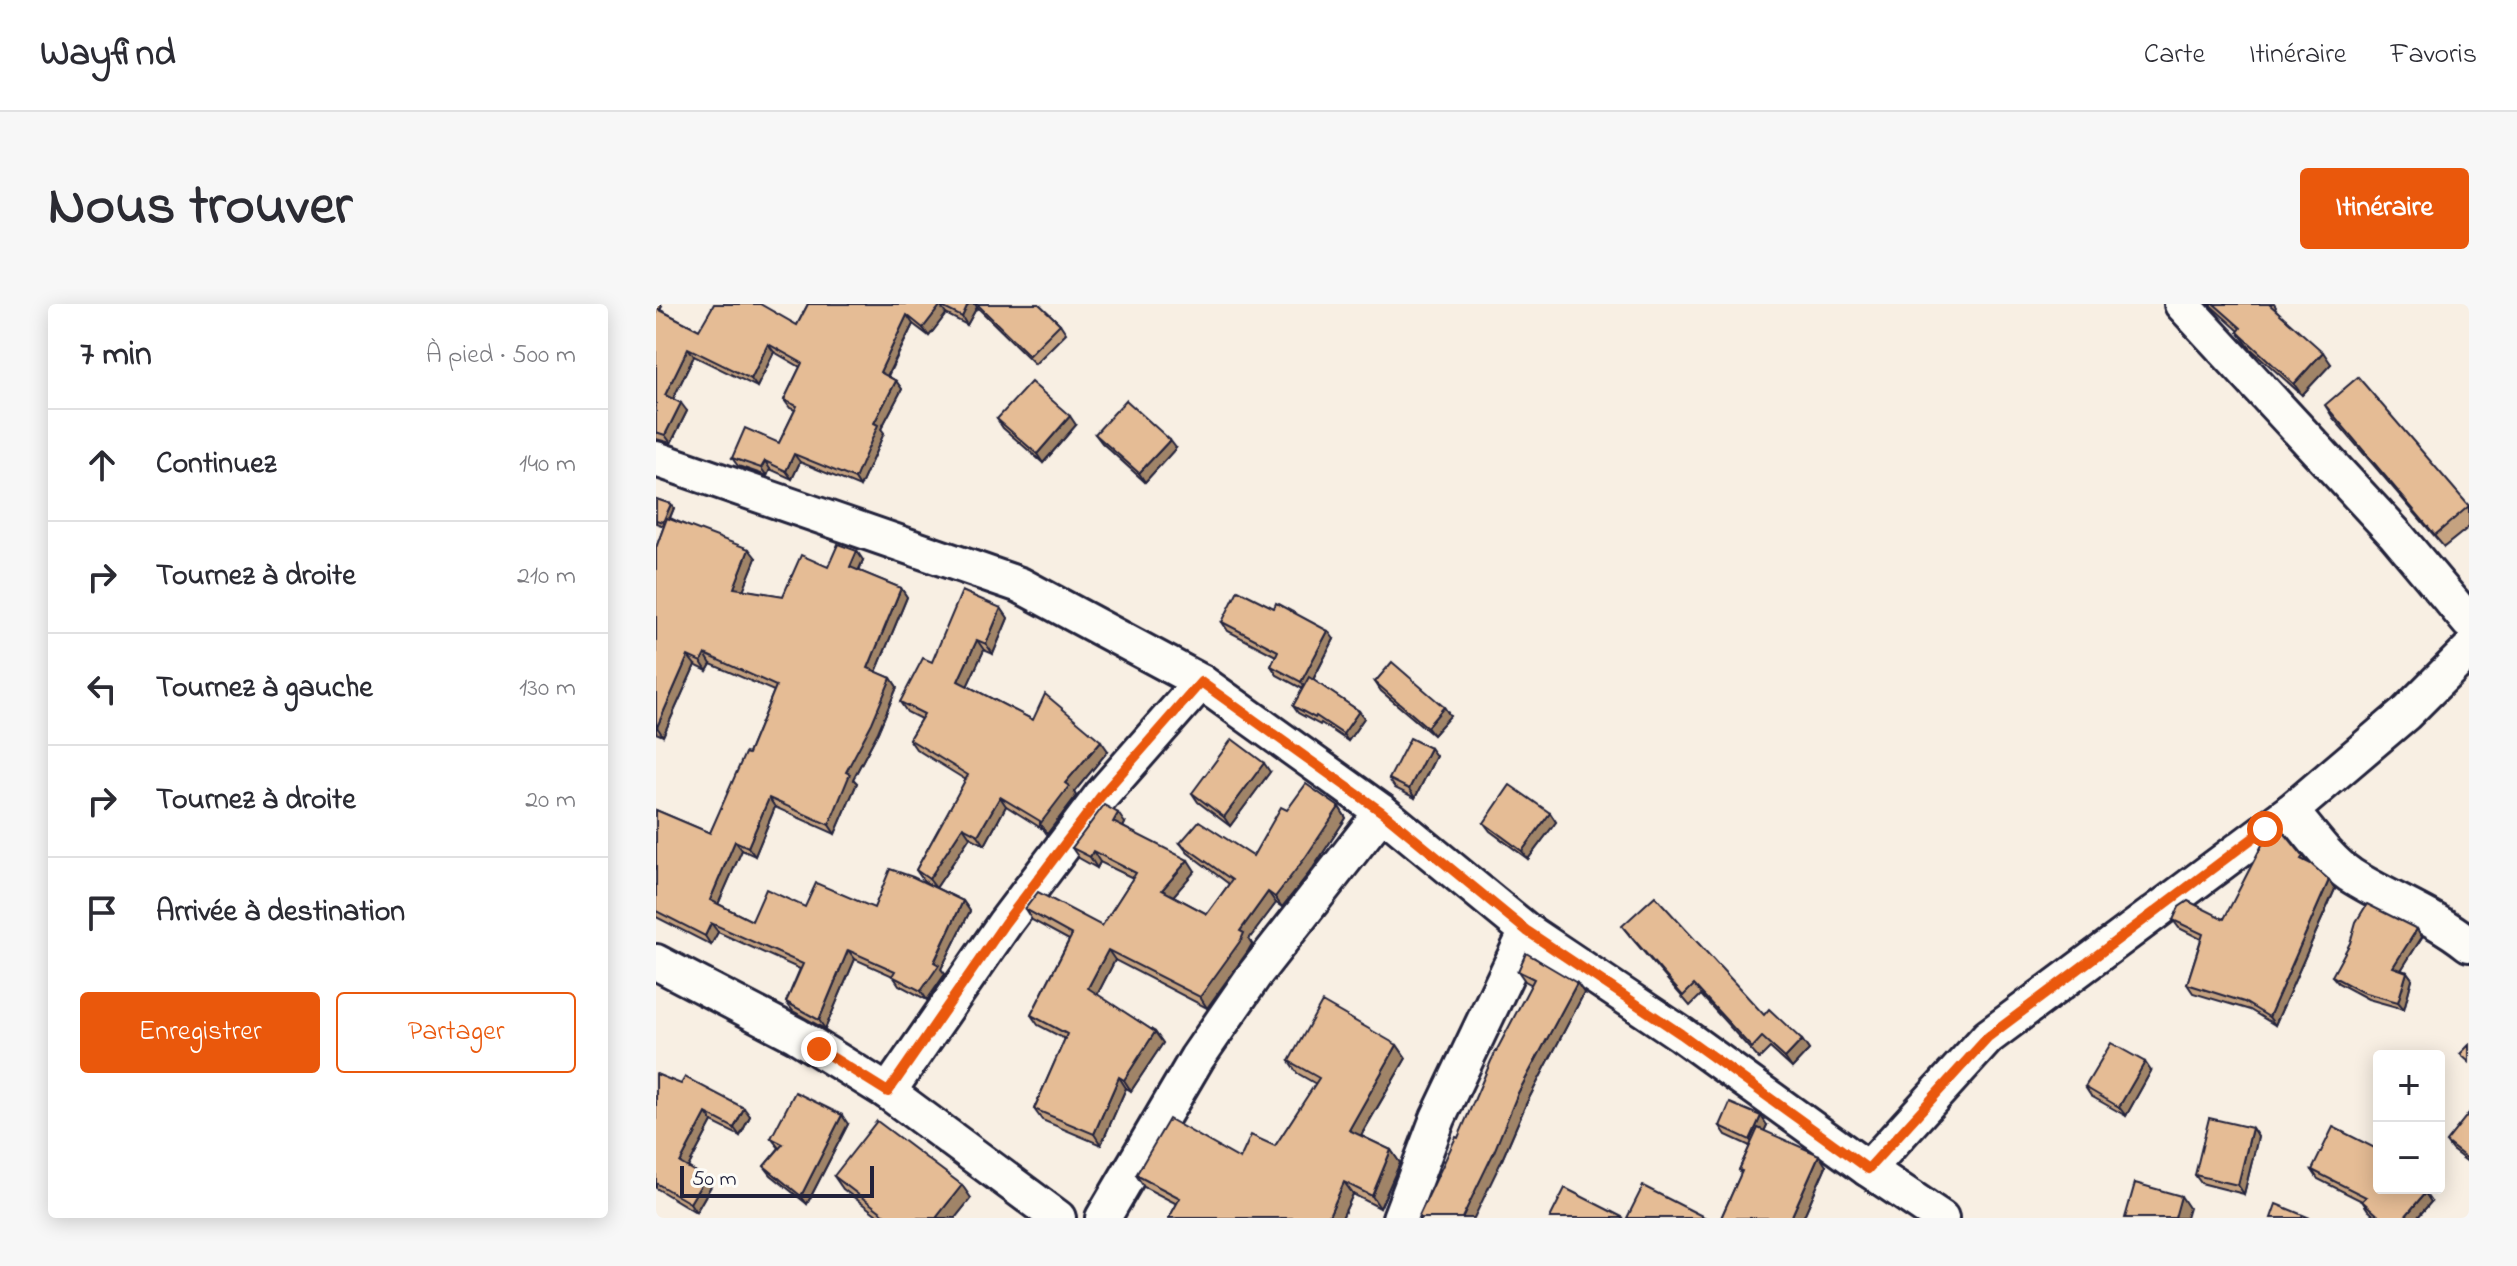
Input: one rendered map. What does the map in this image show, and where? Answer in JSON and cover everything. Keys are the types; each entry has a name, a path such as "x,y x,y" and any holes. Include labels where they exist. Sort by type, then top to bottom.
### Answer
{"street":[{"path":"2182,304 2396,535 2469,622"},
{"path":"656,459 1020,585 1201,682 1382,812 1527,931 1681,1034 1941,1218"},
{"path":"1868,1169 1988,1037 2291,811 2405,714 2469,650"},
{"path":"888,1092 1005,923 1101,796 1201,682"},
{"path":"2291,811 2330,857 2348,873 2446,926 2469,944"},
{"path":"1103,1218 1197,1058 1255,974 1382,812"},
{"path":"1400,1218 1445,1104 1527,931"},
{"path":"656,962 796,1035 888,1092 1058,1218"}],"building":[{"path":"714,304 760,304 797,325 808,304 968,304 962,317 940,306 923,328 907,315 880,372 896,381 874,423 878,425 855,479 794,454 786,471 765,461 761,468 732,458 745,428 779,443 797,406 784,400 802,363 768,344 751,379 688,348 665,395 681,403 665,435 656,432 656,308 699,330"},
{"path":"977,304 1039,304 1060,324 1029,355"},
{"path":"2214,304 2269,304 2323,352 2294,384 2238,332 2241,328"},
{"path":"2358,377 2469,506 2435,535 2325,405"},
{"path":"1031,382 1070,416 1037,454 997,419"},
{"path":"1126,400 1170,440 1139,473 1095,434"},
{"path":"656,499 671,504 663,522 656,520"},
{"path":"667,518 749,549 734,588 783,596 801,555 828,567 838,544 857,551 850,567 901,588 868,668 891,678 846,772 850,774 829,825 769,798 748,847 735,841 710,900 752,921 766,889 805,907 816,883 874,908 890,869 913,877 963,901 934,962 939,965 921,991 892,976 895,971 848,950 819,1020 786,1002 803,964 711,923 705,936 656,911 656,810 710,833 776,686 705,654 701,662 688,656 656,726 656,548"},
{"path":"1238,590 1274,608 1276,603 1328,631 1301,682 1271,666 1278,651 1222,622"},
{"path":"962,591 1001,608 986,644 977,640 958,681 1033,720 1045,694 1101,741 1065,783 1069,786 1040,824 1040,821 1000,797 978,835 963,827 929,879 916,870 968,775 909,739 924,714 900,702 923,658 932,662"},
{"path":"1392,662 1444,707 1427,727 1375,682"},
{"path":"1309,677 1359,711 1343,734 1316,716 1293,706"},
{"path":"1410,738 1430,748 1409,789 1389,779"},
{"path":"1232,739 1264,763 1224,817 1192,793"},
{"path":"1306,784 1339,807 1275,897 1268,892 1240,931 1244,933 1241,940 1200,997 1108,950 1088,988 1155,1032 1124,1080 1119,1077 1094,1134 1034,1109 1067,1034 1031,1015 1072,935 1025,909 1038,892 1102,926 1136,873 1093,851 1090,857 1072,848 1104,805 1118,813 1113,822 1188,860 1162,890 1207,914 1232,880 1180,843 1199,821 1253,856 1281,807 1287,810"},
{"path":"1510,785 1550,813 1522,851 1484,823"},
{"path":"2282,830 2303,856 2301,859 2329,880 2269,1017 2244,1002 2187,984 2203,934 2173,920 2179,907 2188,901 2224,919 2262,845"},
{"path":"1655,896 1764,1015 1769,1009 1802,1040 1785,1058 1762,1037 1752,1048 1694,985 1683,996 1622,926"},
{"path":"2367,904 2417,929 2393,967 2407,972 2398,1002 2362,992 2332,976"},
{"path":"1526,953 1577,983 1518,1093 1462,1218 1418,1218 1458,1138 1491,1061 1534,979 1518,971"},
{"path":"1322,1002 1397,1045 1349,1130 1391,1150 1372,1196 1344,1182 1328,1218 1169,1218 1180,1198 1136,1175 1169,1119 1240,1159 1251,1135 1275,1146 1319,1078 1289,1061"},
{"path":"2111,1043 2145,1062 2119,1107 2085,1087"},
{"path":"2469,1045 2469,1062 2460,1054"},
{"path":"656,1074 681,1084 685,1077 744,1108 734,1128 706,1113 680,1163 705,1178 690,1203 656,1183"},
{"path":"795,1092 842,1115 801,1196 764,1166 783,1144 771,1138"},
{"path":"1730,1103 1761,1116 1750,1140 1720,1126"},
{"path":"2469,1113 2469,1160 2446,1142"},
{"path":"2209,1118 2252,1128 2238,1185 2195,1175"},
{"path":"877,1121 962,1185 936,1218 889,1218 834,1176"},
{"path":"2333,1127 2373,1147 2373,1194 2424,1194 2404,1218 2381,1218 2362,1201 2366,1197 2312,1170"},
{"path":"1758,1128 1819,1155 1791,1218 1721,1218 1742,1171 1739,1170"},
{"path":"2135,1183 2181,1196 2175,1218 2125,1218"},
{"path":"1643,1186 1706,1218 1627,1218"},
{"path":"1565,1188 1624,1218 1550,1218"},
{"path":"2276,1204 2310,1218 2271,1218"}],"route":[{"path":"819,1049 888,1092 1005,923 1101,796 1201,682 1382,812 1527,931 1681,1034 1868,1169 1988,1037 2265,829"}]}
